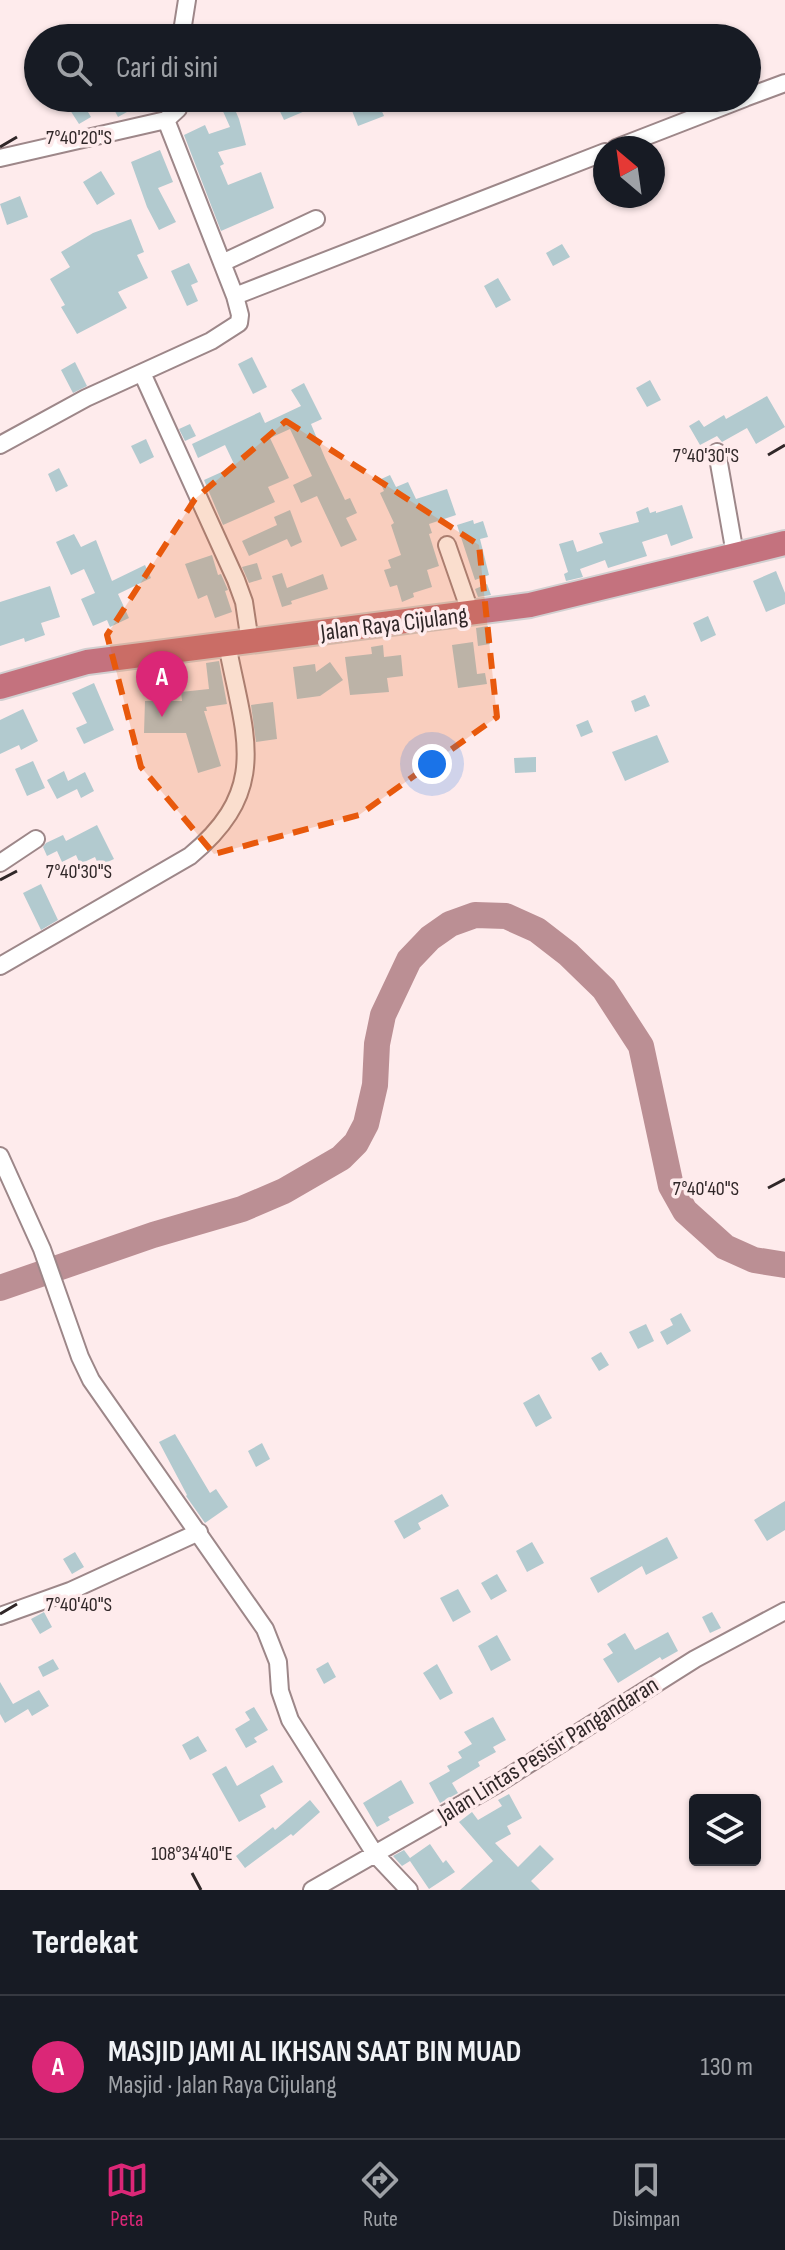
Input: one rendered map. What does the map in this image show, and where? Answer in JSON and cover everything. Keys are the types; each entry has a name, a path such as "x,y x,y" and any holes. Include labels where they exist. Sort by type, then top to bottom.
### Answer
{"highway":[{"name":"Jalan Raya Cijulang","path":"0,687 87,662 471,614 572,596 785,543"}],"street":[{"path":"183,24 187,0"},
{"path":"761,92 785,83"},
{"path":"0,158 166,120 175,112"},
{"path":"647,136 710,112"},
{"path":"0,445 86,398 234,328 240,315 235,296 166,120"},
{"path":"235,296 593,157"},
{"path":"222,263 316,219"},
{"path":"0,966 190,856 211,838 230,813 248,764 239,643 244,602 226,555 142,373"},
{"path":"717,452 735,554"},
{"path":"447,545 471,614"},
{"path":"0,863 36,839"},
{"path":"0,1156 42,1249 91,1380 265,1629 278,1662 280,1691 290,1720 375,1854 409,1890"},
{"path":"0,1616 70,1591 199,1532"},
{"name":"Jalan Lintas Pesisir Pangandaran","path":"312,1890 497,1784 695,1659 785,1611"}],"highlighted area":[{"path":"286,421 479,545 497,717 359,815 214,854 141,767 107,635 195,499"}],"building":[{"path":"71,112 88,112 91,117 79,124"},
{"path":"223,112 236,112 246,145 218,152 228,185 261,172 274,208 221,231 184,135 205,125 209,134 230,127"},
{"path":"280,112 303,112 284,120"},
{"path":"352,112 382,112 384,116 358,126"},
{"path":"160,150 173,182 158,188 176,222 159,230 131,162"},
{"path":"101,171 115,194 97,205 83,182"},
{"path":"20,196 28,217 7,225 0,204"},
{"path":"131,219 144,252 137,255 148,278 118,292 127,308 77,334 61,307 65,305 50,279 70,267 61,252 93,233"},
{"path":"562,244 570,257 553,266 546,253"},
{"path":"189,263 198,282 191,285 198,301 187,306 171,271"},
{"path":"498,278 511,300 496,308 484,286"},
{"path":"252,357 267,387 253,394 238,364"},
{"path":"75,362 87,386 73,393 61,370"},
{"path":"650,380 661,400 647,407 636,388"},
{"path":"304,383 322,419 311,424 345,500 350,498 357,513 346,518 357,540 341,547 317,496 301,503 293,485 312,476 290,429 270,438 289,478 268,487 275,502 223,525 204,480 235,466 225,445 198,458 192,444 260,412 265,423 301,406 291,390"},
{"path":"767,396 785,427 756,444 747,428 722,442 717,436 700,445 689,426 699,420 704,427 724,415 726,419"},
{"path":"190,424 196,436 185,441 179,429"},
{"path":"146,439 154,457 140,464 131,446"},
{"path":"59,468 68,486 56,492 48,474"},
{"path":"390,475 396,487 408,482 416,499 447,489 456,515 429,524 439,566 427,570 432,587 413,593 414,597 402,602 397,585 390,587 384,570 391,568 388,560 401,555 391,525 394,523 380,493 384,491 379,480"},
{"path":"682,505 693,538 671,546 667,534 642,542 647,556 608,568 605,560 580,569 583,577 566,581 564,574 568,572 559,544 573,540 577,552 603,543 599,533 639,522 636,512 648,507 650,513 656,513"},
{"path":"290,510 302,542 291,547 287,539 249,556 242,541 277,525 274,517"},
{"path":"473,520 474,524 483,521 488,537 480,539 489,575 475,580 457,525"},
{"path":"74,534 81,547 96,540 112,581 145,565 151,578 118,594 129,618 110,627 107,620 93,626 81,599 95,593 84,569 71,575 56,542"},
{"path":"212,555 218,575 221,574 228,590 225,591 232,612 215,618 207,595 198,599 185,564"},
{"path":"257,563 262,579 249,583 242,567"},
{"path":"776,571 785,593 785,604 766,612 753,581"},
{"path":"282,573 287,588 323,574 328,589 282,607 272,576"},
{"path":"487,584 491,595 478,597 475,589"},
{"path":"50,586 60,617 41,623 45,635 0,646 0,602"},
{"path":"708,616 716,635 701,642 693,623"},
{"path":"488,626 490,644 478,646 476,628"},
{"path":"473,642 477,674 485,673 487,684 458,688 452,645"},
{"path":"383,645 384,657 401,655 403,676 387,678 389,692 350,695 345,657 372,654 371,647"},
{"path":"219,661 227,704 206,707 207,711 204,711 221,766 198,773 186,733 144,733 145,701 182,701 181,692 209,689 206,663"},
{"path":"330,662 343,680 320,696 297,699 293,667 315,664 316,672"},
{"path":"94,683 114,730 84,744 76,728 87,723 72,693"},
{"path":"645,695 650,706 635,712 631,701"},
{"path":"273,702 277,739 256,742 251,705"},
{"path":"23,709 38,741 21,750 19,745 0,754 0,720"},
{"path":"588,720 593,732 581,737 576,725"},
{"path":"657,735 669,762 625,781 612,752"},
{"path":"536,757 536,772 515,773 514,758"},
{"path":"33,761 45,788 27,796 15,769"},
{"path":"64,771 68,781 85,772 94,791 81,798 77,789 57,799 47,780"},
{"path":"97,825 114,859 99,866 95,857 80,864 76,855 62,862 57,851 47,856 43,847 46,843 63,835 66,841"},
{"path":"41,884 58,920 41,930 23,893"},
{"path":"681,1313 691,1331 667,1345 660,1332 673,1325 670,1319"},
{"path":"646,1324 654,1341 638,1349 629,1332"},
{"path":"601,1352 609,1365 599,1371 591,1358"},
{"path":"539,1394 552,1418 536,1427 523,1403"},
{"path":"175,1434 210,1493 216,1489 228,1507 205,1523 186,1496 159,1442"},
{"path":"262,1443 270,1459 256,1467 248,1451"},
{"path":"442,1494 449,1506 418,1523 421,1529 404,1539 394,1521"},
{"path":"785,1501 785,1530 767,1541 754,1520"},
{"path":"667,1537 678,1558 646,1575 642,1566 598,1593 590,1578"},
{"path":"532,1542 544,1563 527,1572 516,1551"},
{"path":"75,1552 84,1567 72,1574 63,1559"},
{"path":"497,1574 507,1591 491,1600 481,1583"},
{"path":"458,1589 471,1612 453,1622 440,1598"},
{"path":"44,1612 52,1627 40,1634 31,1619"},
{"path":"712,1612 721,1628 710,1633 702,1617"},
{"path":"668,1632 678,1651 662,1660 660,1657 618,1683 603,1659 613,1653 607,1644 625,1633 635,1650"},
{"path":"497,1635 511,1660 491,1671 478,1646"},
{"path":"53,1659 59,1669 43,1677 38,1667"},
{"path":"328,1662 336,1677 324,1684 316,1669"},
{"path":"437,1664 453,1693 440,1700 423,1673"},
{"path":"0,1682 13,1704 39,1690 49,1706 32,1716 28,1709 5,1723 0,1714"},
{"path":"254,1707 268,1730 254,1738 257,1742 246,1748 235,1729 250,1720 245,1712"},
{"path":"493,1717 506,1740 493,1747 496,1752 478,1762 480,1766 452,1783 458,1793 440,1803 429,1783 450,1771 447,1766 462,1758 458,1752 472,1744 464,1732"},
{"path":"198,1736 207,1751 190,1760 182,1745"},
{"path":"273,1765 283,1782 260,1795 266,1807 239,1822 212,1774 226,1766 237,1786"},
{"path":"401,1780 414,1803 388,1817 390,1820 377,1827 363,1803"},
{"path":"509,1794 522,1818 507,1826 511,1834 495,1843 518,1867 540,1845 554,1859 531,1881 540,1890 460,1890 493,1861 459,1822 472,1812 478,1820 502,1806 498,1800"},
{"path":"310,1800 320,1812 293,1836 291,1834 245,1868 236,1856 273,1827 275,1830"},
{"path":"430,1844 443,1863 446,1860 455,1872 429,1889 410,1861 402,1866 393,1856 404,1850 410,1858"}],"waterway":[{"path":"0,1288 153,1235 242,1209 284,1191 341,1158 356,1143 366,1124 375,1085 377,1044 383,1015 409,960 430,938 450,924 475,915 506,916 537,930 568,954 604,989 641,1046 671,1186 685,1211 725,1247 754,1260 785,1265"}],"place":[{"name":"MASJID JAMI AL IKHSAN SAAT BIN MUAD","path":"162,717"}]}
